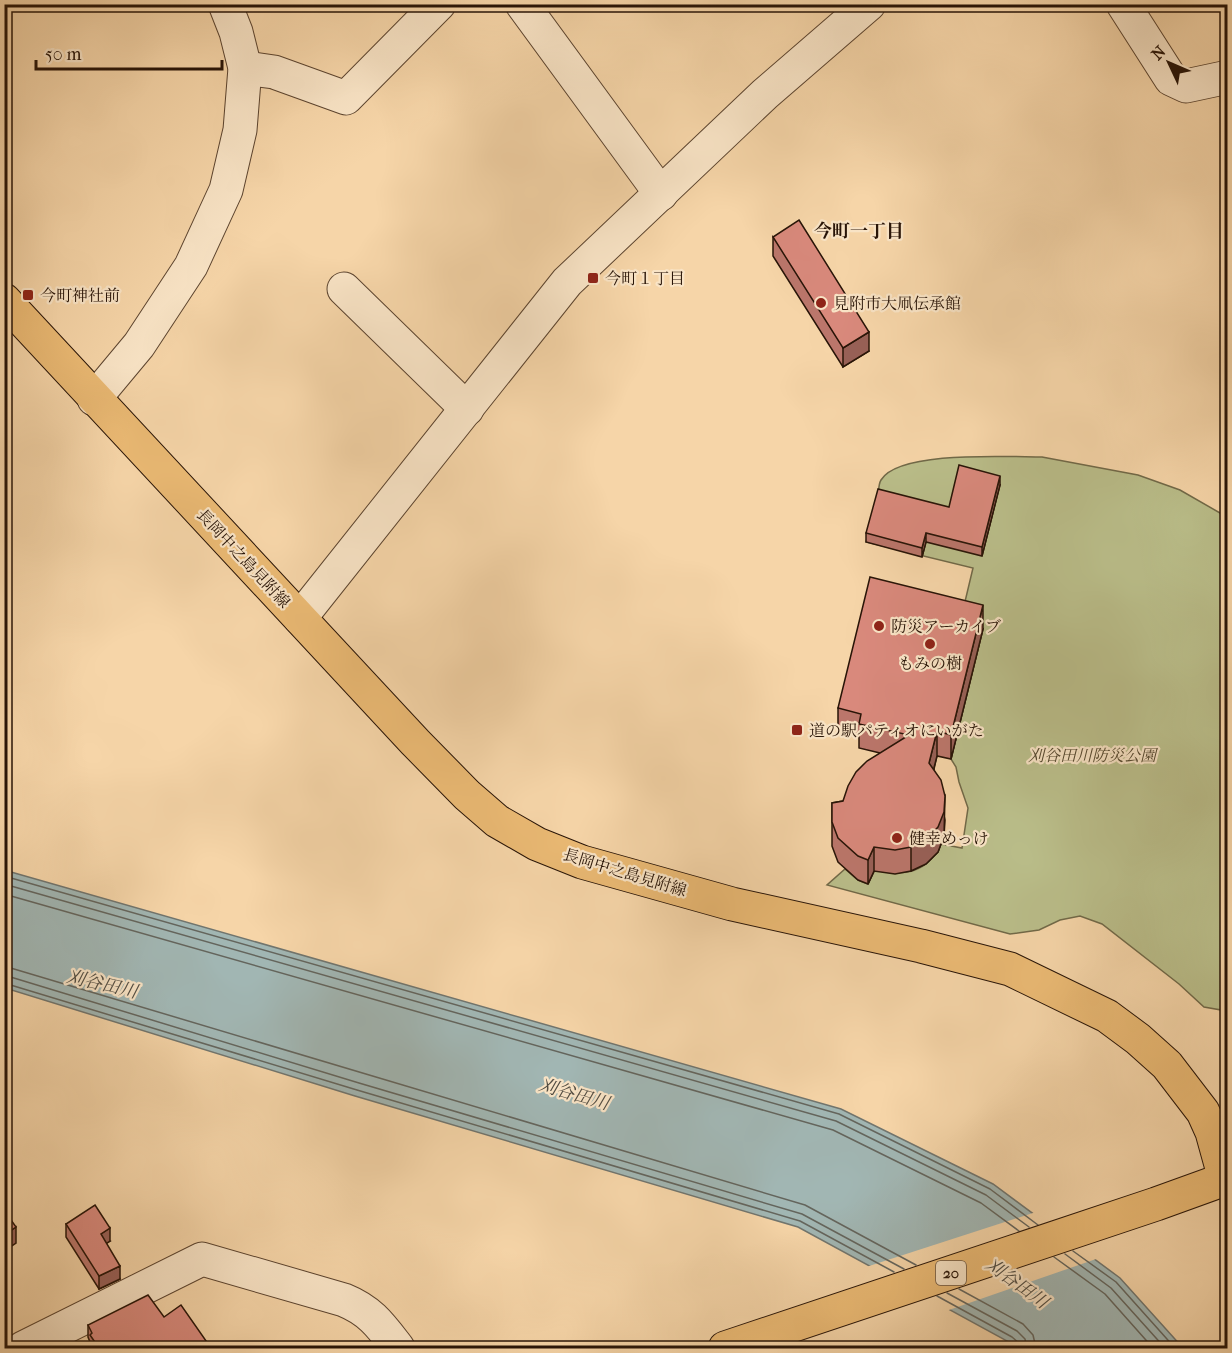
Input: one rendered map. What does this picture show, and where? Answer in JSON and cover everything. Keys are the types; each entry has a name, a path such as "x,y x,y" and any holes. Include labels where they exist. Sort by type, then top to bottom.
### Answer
{"main road":[{"name":"長岡中之島見附線","path":"4,300 94,399 467,795 498,821 537,844 582,862 732,904 921,946 1010,969 1107,1016 1167,1065 1203,1112 1212,1132 1226,1179"},
{"name":"20","path":"735,1345 1226,1179"}],"street":[{"path":"94,399 139,345 191,266 226,190 240,130 245,68 236,32 225,4"},
{"path":"245,68 273,72 346,98 439,4"},
{"path":"522,4 661,194"},
{"path":"300,618 567,282 765,94 835,15 869,4"},
{"path":"1123,4 1171,79 1186,86 1227,77"},
{"path":"344,289 467,409"},
{"path":"24,1348 202,1259 358,1305 373,1316 398,1348"}],"green space":[{"name":"刈谷田川防災公園","path":"981,456 1042,457 1138,475 1180,490 1227,517 1227,1011 1204,1007 1179,984 1102,924 1080,916 1060,920 1039,930 1010,934 827,885 845,869 858,880 868,884 875,870 896,873 922,867 929,862 941,844 962,848 968,808 956,767 951,759 983,629 963,610 973,568 866,542 881,480 892,470 931,460"}],"water":[{"name":"刈谷田川","path":"4,870 841,1109 993,1184 1120,1278 1183,1348 1016,1348 1009,1342 798,1227 355,1096 5,988"}],"pier":[{"path":"1036,1212 1099,1258 946,1311 866,1267"}],"building":[{"path":"799,220 869,332 843,348 773,237"},
{"path":"959,465 1000,476 982,547 926,533 922,548 866,533 878,489 949,507"},
{"path":"870,577 983,605 951,735 937,731 929,763 941,780 945,796 944,812 938,827 926,840 911,847 895,850 874,847 868,860 858,856 838,838 832,822 832,803 843,801 856,772 867,761 909,735 859,724 861,714 838,708"},
{"path":"95,1205 110,1228 101,1234 120,1266 99,1276 66,1224"},
{"path":"4,1210 16,1227 4,1235"},
{"path":"148,1295 164,1317 181,1305 211,1348 99,1348 90,1335 92,1333 88,1325"}],"place":[{"name":"今町１丁目","path":"593,278"},
{"name":"今町神社前","path":"28,295"},
{"name":"見附市大凧伝承館","path":"821,303"},
{"name":"防災アーカイブ","path":"879,626"},
{"name":"もみの樹","path":"930,644"},
{"name":"道の駅パティオにいがた","path":"797,730"},
{"name":"健幸めっけ","path":"897,838"}],"district":[{"name":"今町一丁目","path":"859,231"}]}
